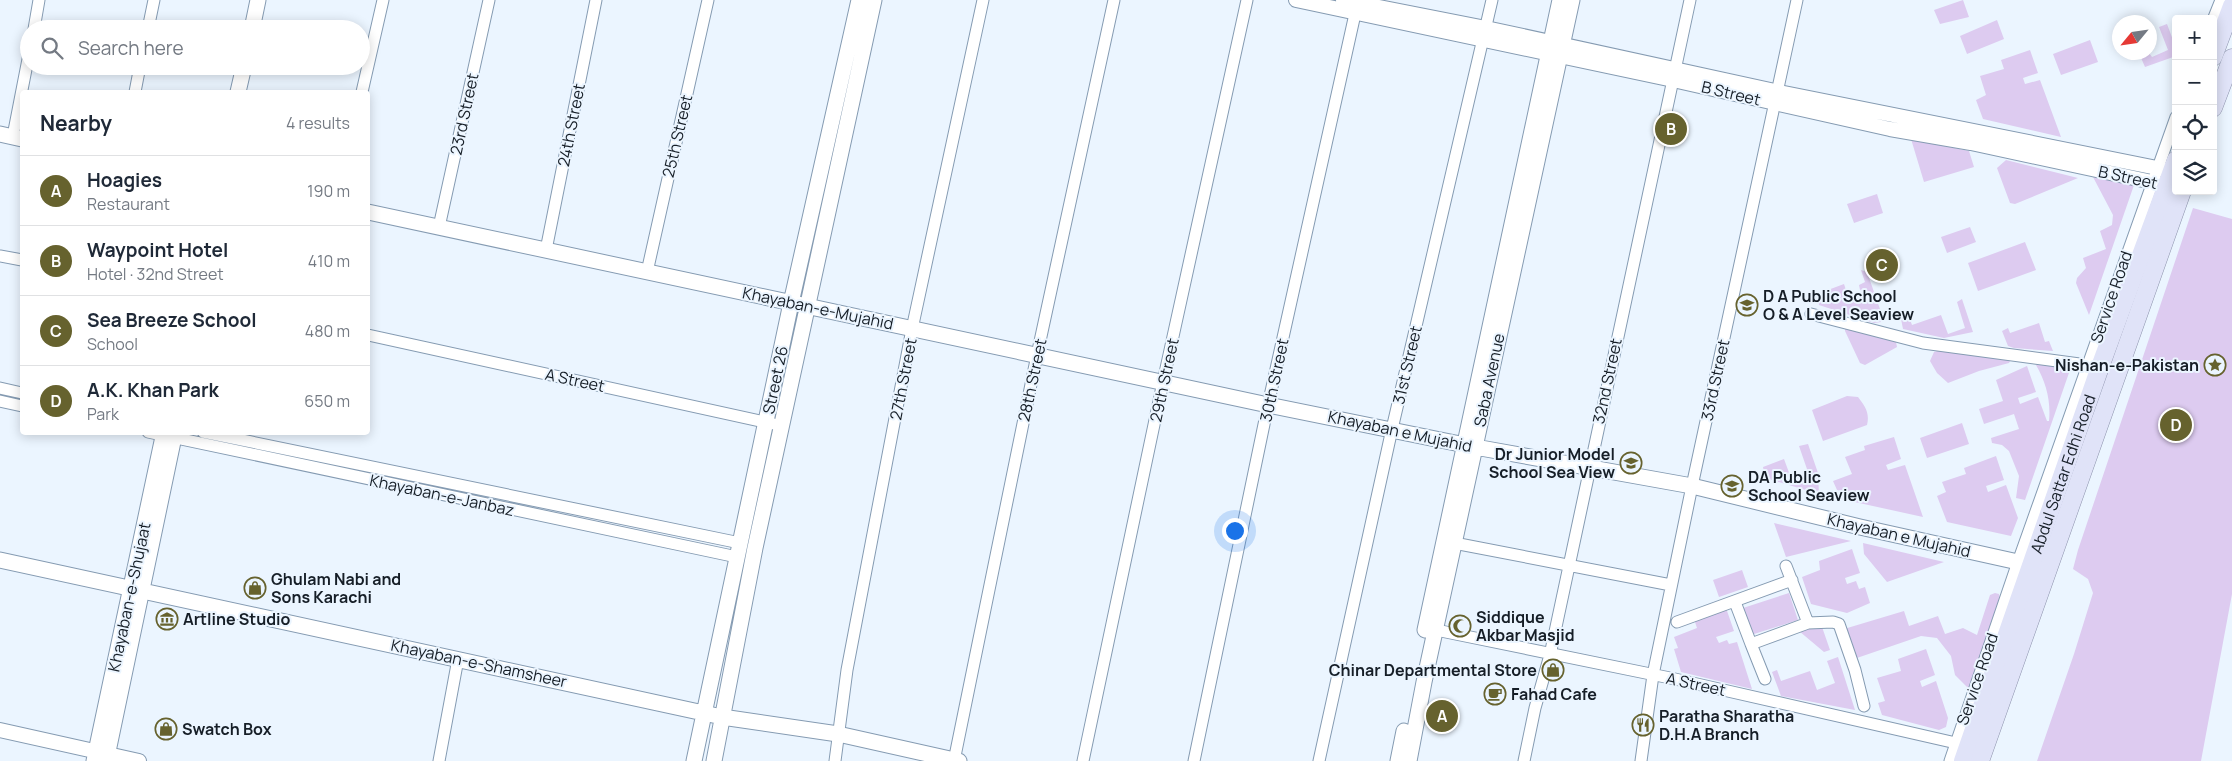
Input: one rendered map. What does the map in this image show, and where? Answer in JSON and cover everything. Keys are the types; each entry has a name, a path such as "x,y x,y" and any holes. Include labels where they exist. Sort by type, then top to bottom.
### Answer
{"main road":[{"path":"254,20 258,0"},
{"path":"264,20 268,0"},
{"name":"Street 26","path":"694,761 790,303 859,0"},
{"name":"Street 26","path":"714,761 755,548 874,0"},
{"name":"Saba Avenue","path":"1556,50 1560,0"},
{"name":"Saba Avenue","path":"1398,761 1556,50 1572,0"},
{"path":"2217,36 2232,6"},
{"path":"2214,105 2232,58"},
{"path":"238,90 242,75"},
{"path":"249,90 252,75"},
{"name":"Abdul Sattar Edhi Road","path":"1963,761 2167,176"},
{"name":"Khayaban-e-Mujahid","path":"370,212 1268,405"},
{"name":"Khayaban e Mujahid","path":"1268,405 1588,468 1692,486 2031,566"},
{"name":"Khayaban-e-Shujaat","path":"101,757 169,435"},
{"name":"Saba Avenue","path":"1409,761 1454,543 1469,445"},
{"name":"Khayaban-e-Shamsheer","path":"0,560 722,717 838,734 956,761"},
{"name":"Abdul Sattar Edhi Road","path":"1980,761 2031,566"}],"street":[{"path":"36,20 39,0"},
{"path":"150,20 154,0"},
{"path":"370,57 383,0"},
{"name":"23rd Street","path":"439,228 489,0"},
{"name":"24th Street","path":"546,250 596,0"},
{"name":"25th Street","path":"647,272 708,0"},
{"name":"27th Street","path":"835,761 847,670 912,329 983,0"},
{"name":"28th Street","path":"956,761 1037,355 1114,0"},
{"name":"29th Street","path":"1084,761 1163,382 1247,0"},
{"name":"B Street","path":"1296,0 1357,6 1777,98 2167,176"},
{"name":"B Street","path":"1343,0 1357,6"},
{"name":"31st Street","path":"1319,761 1392,429 1492,0"},
{"name":"32nd Street","path":"1524,761 1535,708 1550,655 1588,468 1690,0"},
{"name":"33rd Street","path":"1640,761 1653,675 1671,586 1798,0"},
{"path":"2215,15 2221,0"},
{"name":"30th Street","path":"1194,761 1268,405 1357,6"},
{"path":"22,90 25,75"},
{"path":"135,90 138,75"},
{"path":"362,90 366,75"},
{"path":"12,136 20,97"},
{"name":"Service Road","path":"1950,761 2031,566 2087,365 2167,176 2172,143"},
{"path":"0,256 20,260"},
{"path":"1812,314 1923,343 1991,350 2087,365"},
{"name":"A Street","path":"370,334 783,426"},
{"path":"0,388 20,393"},
{"path":"0,401 20,406"},
{"name":"Khayaban-e-Janbaz","path":"169,435 739,550"},
{"name":"Khayaban-e-Janbaz","path":"217,435 739,550"},
{"path":"1454,543 1671,586"},
{"path":"1786,566 1808,623"},
{"path":"1677,622 1792,580"},
{"path":"1735,602 1765,679"},
{"path":"1751,644 1808,623 1833,622 1839,624 1855,670 1864,706"},
{"name":"A Street","path":"1436,630 1653,675 1956,743"},
{"path":"439,761 458,659"},
{"path":"0,730 101,757 139,761"}],"shaded area":[{"path":"1963,0 1969,17 1940,24 1934,10"},
{"path":"1997,20 2004,39 1967,54 1960,36"},
{"path":"2167,24 2172,37 2172,57 2145,67 2142,60 2157,60 2157,55 2168,50 2159,27"},
{"path":"2090,40 2098,62 2061,75 2053,54"},
{"path":"2030,50 2038,73 2023,78 2025,84 2040,80 2061,137 1983,119 1976,100 1986,95 1980,76 2004,69 2001,60"},
{"path":"1911,139 1969,151 1974,167 1924,182"},
{"path":"2006,160 2078,178 2015,204 2010,203 1997,168"},
{"path":"2093,177 2134,185 2089,315 2076,283 2077,278 2086,268 2083,258 2106,249 2100,231 2112,225 2113,215"},
{"path":"1877,194 1883,213 1854,223 1847,204"},
{"path":"2193,208 2232,219 2232,594 2201,761 2037,761 2093,593 2088,579 2073,569 2078,550"},
{"path":"1970,227 1976,242 1947,253 1941,237"},
{"path":"2025,242 2036,270 1978,291 1968,263"},
{"path":"1861,270 1867,272 1881,312 1881,322 1874,323 1819,305 1817,294 1844,284 1850,302 1866,296 1864,289 1860,290 1859,285 1865,282"},
{"path":"1962,299 1973,332 1944,338 1903,329 1901,319 1907,311 1912,325 1941,315 1948,334 1965,328 1957,302"},
{"path":"2039,323 2045,342 2049,341 2053,351 2008,346 2002,331 2008,328 2010,333"},
{"path":"1849,326 1896,342 1897,347 1865,365 1860,363 1845,331 1845,327"},
{"path":"1941,350 2011,359 2009,363 1979,371 1948,383 1937,373 1930,361 1934,352"},
{"path":"2038,362 2071,367 2025,500 2016,498 2019,476 2009,451 2002,445 1992,443 1991,438 2019,429 2014,414 1984,424 1979,409 2003,401 1996,380 2027,366 2036,392 2018,398 2020,404 2038,397 2047,421 2049,421 2048,399 2043,378 2036,365"},
{"path":"1847,396 1858,397 1863,403 1867,413 1867,425 1823,441 1812,410"},
{"path":"1962,423 1969,444 1927,458 1920,438"},
{"path":"1894,437 1901,459 1886,465 1888,470 1905,465 1923,517 1841,499 1841,491 1837,490 1833,481 1852,474 1845,457 1865,450 1864,446"},
{"path":"1808,444 1818,473 1819,494 1765,478 1763,467 1784,459 1791,478 1808,472 1799,446"},
{"path":"1996,456 2004,480 1986,486 1988,492 2006,485 2018,518 2011,536 1947,522 1937,496 1946,492 1942,482 1966,474 1964,468"},
{"path":"1774,523 1851,541 1786,557"},
{"path":"1863,543 1944,562 1887,582 1864,554"},
{"path":"1852,549 1860,573 1845,578 1847,584 1856,581 1859,589 1865,587 1870,603 1847,613 1811,604 1802,577 1820,570 1819,561"},
{"path":"1742,570 1748,587 1719,597 1713,580"},
{"path":"1789,593 1798,620 1751,635 1743,608"},
{"path":"1999,594 2000,598 1971,691 1955,675 1951,656 1937,638 1921,636 1854,659 1844,629 1904,611 1909,626 1938,616 1945,634 1963,628 1977,635 1990,595"},
{"path":"1726,608 1734,631 1716,637 1719,643 1727,640 1729,644 1737,642 1752,689 1681,672 1674,649 1678,648 1674,637 1697,628 1694,619"},
{"path":"1821,624 1830,650 1824,652 1799,631"},
{"path":"1926,649 1935,675 1920,681 1922,687 1936,681 1948,718 1946,727 1939,730 1882,715 1878,703 1885,701 1877,678 1901,671 1898,659"},
{"path":"1838,657 1855,710 1781,696 1772,672 1777,670 1781,681 1810,671 1817,690 1835,683 1827,661"}],"place":[{"name":"Waypoint Hotel","path":"1671,129"},
{"name":"Sea Breeze School","path":"1882,265"},
{"name":"D A Public School O & A Level Seaview","path":"1747,305"},
{"name":"Nishan-e-Pakistan","path":"2215,365"},
{"name":"A.K. Khan Park","path":"2176,425"},
{"name":"Dr Junior Model School Sea View","path":"1631,463"},
{"name":"DA Public School Seaview","path":"1732,486"},
{"name":"Ghulam Nabi and Sons Karachi","path":"255,588"},
{"name":"Artline Studio","path":"167,619"},
{"name":"Siddique Akbar Masjid","path":"1460,626"},
{"name":"Chinar Departmental Store","path":"1553,670"},
{"name":"Fahad Cafe","path":"1495,694"},
{"name":"Hoagies","path":"1442,716"},
{"name":"Paratha Sharatha D.H.A Branch","path":"1643,725"},
{"name":"Swatch Box","path":"166,729"}]}
